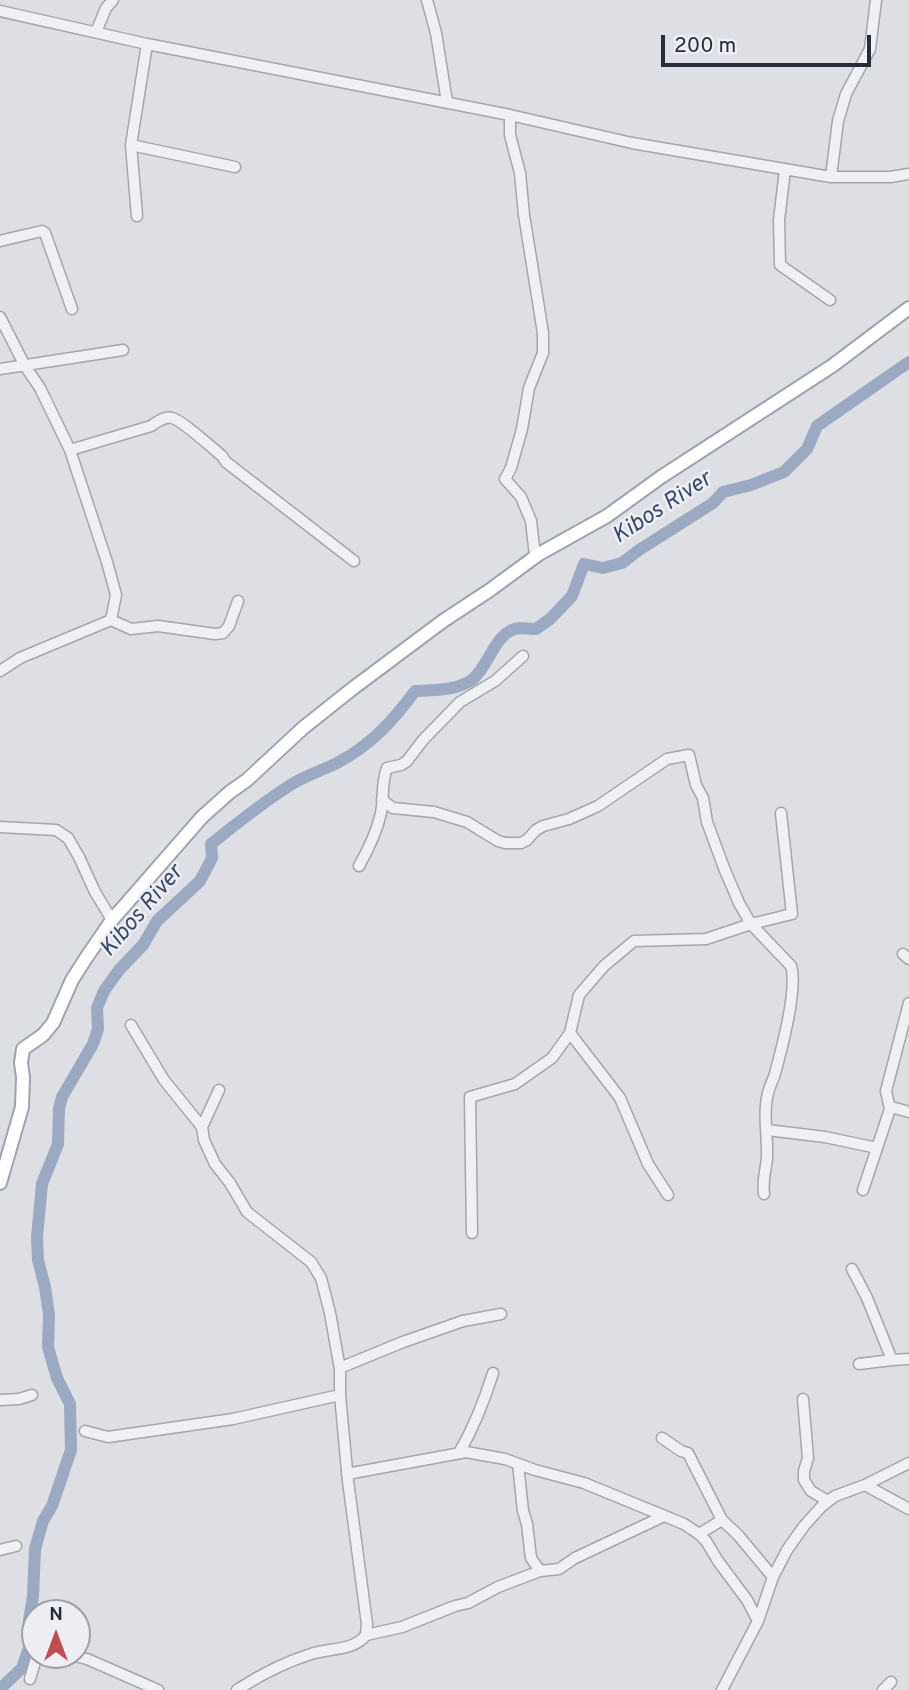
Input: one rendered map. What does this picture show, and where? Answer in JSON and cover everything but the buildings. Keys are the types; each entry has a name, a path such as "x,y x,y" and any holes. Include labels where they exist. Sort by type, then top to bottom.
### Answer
{"main road":[{"path":"0,1183 22,1107 22,1052 53,1023 72,980 112,920 202,817 303,728 443,621 536,556 607,516 832,366 909,308"}],"street":[{"path":"96,32 106,8 113,0"},
{"path":"427,0 436,33 447,102"},
{"path":"831,177 838,121 846,94 870,49 876,0"},
{"path":"0,11 147,44 510,115 632,143 831,177 890,177 909,174"},
{"path":"137,216 131,145 147,44"},
{"path":"510,115 510,135 520,173 543,333 543,353 528,388 522,429 511,468 505,479 521,497 531,521 536,556"},
{"path":"131,145 234,167"},
{"path":"785,170 779,220 780,265 830,300"},
{"path":"0,241 33,232 45,233 72,309"},
{"path":"0,317 40,388 70,450 116,595 111,620"},
{"path":"0,369 123,350"},
{"path":"70,450 151,426 161,419 172,418 354,561"},
{"path":"0,671 20,659 111,620 131,629 158,626 223,633 229,626 238,601"},
{"path":"359,866 368,851 380,816 387,768 407,761 423,740 460,702 495,681 523,656"},
{"path":"382,800 393,808 434,812 467,822 498,841 521,843 544,826 569,819 598,806 667,759 689,755 696,785 703,798 707,822 739,903 751,924 791,966 792,971 784,1037 767,1096 764,1194"},
{"path":"472,1233 470,1097 515,1084 552,1058 570,1033 579,995 604,966 634,941 706,939 751,924 790,916 793,912 781,813"},
{"path":"0,827 56,830 68,838 112,920"},
{"path":"863,1190 890,1109 886,1091 909,1003"},
{"path":"131,1025 164,1080 202,1127 204,1140 215,1164 247,1212 311,1262 321,1278 340,1369 347,1474 368,1624 366,1635 356,1643 338,1650 313,1653 286,1664 254,1678 237,1690"},
{"path":"570,1033 620,1098 648,1164 668,1195"},
{"path":"202,1127 219,1090"},
{"path":"890,1109 909,1112"},
{"path":"767,1130 825,1137 877,1148"},
{"path":"852,1269 892,1360"},
{"path":"340,1369 382,1350 463,1321 502,1314"},
{"path":"859,1364 909,1359"},
{"path":"459,1453 480,1413 493,1373"},
{"path":"0,1400 32,1395"},
{"path":"85,1432 108,1437 233,1419 340,1395"},
{"path":"803,1399 808,1458 804,1480 811,1490 828,1501"},
{"path":"662,1438 688,1453 722,1520 773,1577"},
{"path":"347,1474 459,1453 483,1454 505,1459 584,1483 684,1524 699,1534 747,1600 758,1621"},
{"path":"725,1689 758,1621 773,1577 804,1526 835,1496 865,1485 909,1463"},
{"path":"518,1464 531,1558 540,1571"},
{"path":"865,1485 909,1509"},
{"path":"366,1635 402,1627 455,1605 468,1603 498,1587 540,1571 558,1569 575,1558 664,1516"},
{"path":"699,1534 722,1520"},
{"path":"0,1550 16,1546"},
{"path":"91,1661 158,1690"},
{"path":"30,1679 33,1669"},
{"path":"883,1690 891,1682"}],"waterway":[{"name":"Kibos River","path":"0,1689 22,1668 29,1648 35,1549 71,1450 70,1404 57,1378 48,1347 49,1315 38,1260 37,1237 42,1184 58,1144 62,1097 93,1044 98,1029 97,1008 104,991 119,970 143,945 157,921 200,881 212,858 211,844 240,821 295,782 337,763 371,740 390,722 415,691 453,688 473,679 504,635 520,628 536,629 550,619 572,596 584,564 603,568 622,563 713,503 723,492 784,472 807,449 817,426 909,362"}]}
